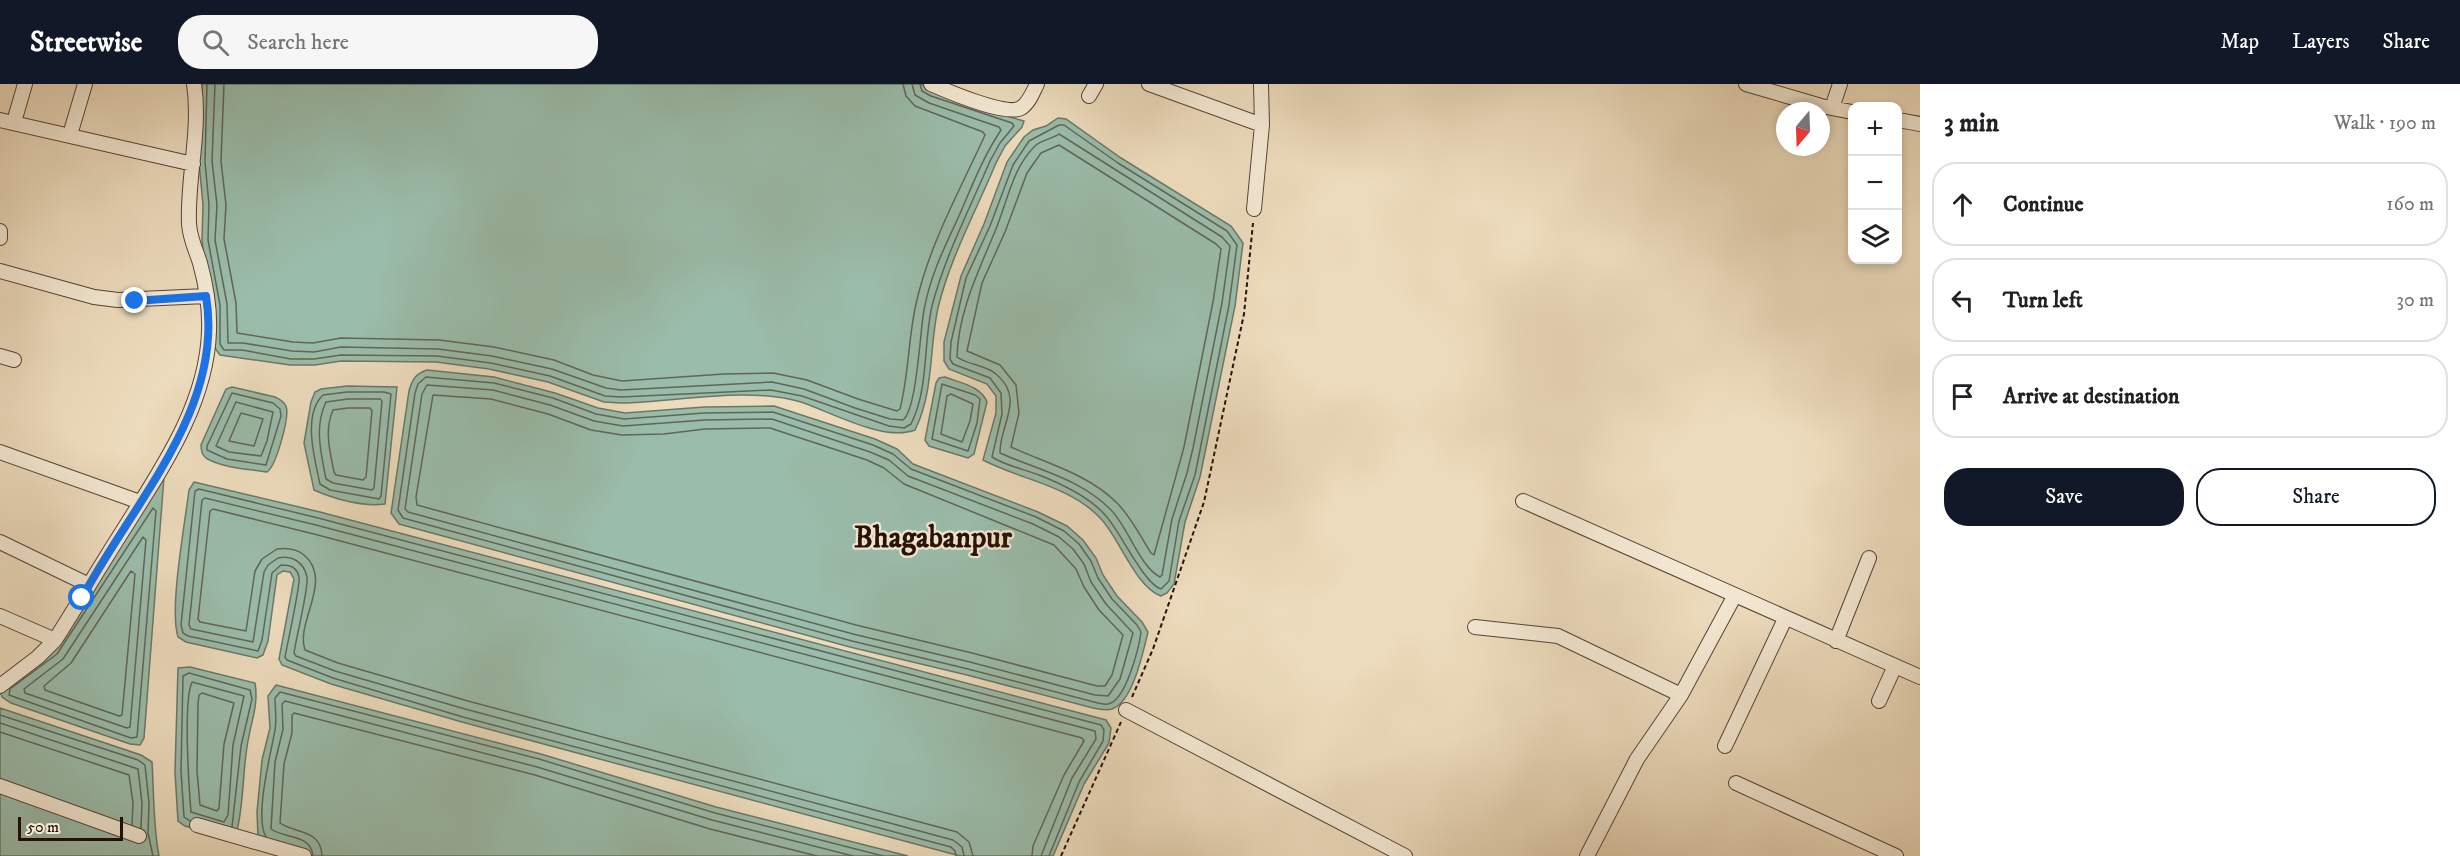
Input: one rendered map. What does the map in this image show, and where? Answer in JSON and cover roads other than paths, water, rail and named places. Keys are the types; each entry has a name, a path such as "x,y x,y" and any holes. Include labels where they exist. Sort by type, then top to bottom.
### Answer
{"street":[{"path":"16,115 25,84"},
{"path":"72,128 85,84"},
{"path":"0,686 38,657 55,640 172,449 200,383 208,344 209,311 190,230 194,84"},
{"path":"931,84 974,101 1013,111 1021,108 1027,102 1037,84"},
{"path":"1149,84 1262,125"},
{"path":"1254,209 1262,125 1262,84"},
{"path":"1746,84 1848,111"},
{"path":"1832,108 1840,84"},
{"path":"0,120 193,165"},
{"path":"1902,121 1920,124"},
{"path":"0,231 0,238"},
{"path":"0,271 94,297 135,301 206,296"},
{"path":"0,452 140,502"},
{"path":"1523,501 1920,677"},
{"path":"0,542 89,585"},
{"path":"1836,641 1869,558"},
{"path":"1587,856 1637,759 1681,695 1735,595"},
{"path":"0,616 55,640"},
{"path":"1725,746 1785,619"},
{"path":"1475,627 1558,636 1681,695"},
{"path":"1879,701 1895,666"},
{"path":"1126,710 1405,856"},
{"path":"1736,783 1896,856"},
{"path":"0,786 139,836"},
{"path":"197,825 304,856"}],"water":[{"path":"202,84 921,84 986,110 1024,121 1022,127 1005,146 996,163 949,271 935,323 928,386 921,416 915,430 902,433 873,429 801,402 780,397 735,395 643,402 604,402 548,382 489,369 436,362 341,361 315,365 290,365 220,355 214,347 202,240 203,205 199,162"},
{"path":"1058,118 1066,119 1121,158 1231,226 1243,243 1235,306 1200,477 1185,522 1174,584 1167,593 1161,596 1144,583 1109,529 1090,508 1061,491 983,460 996,413 996,396 987,384 949,369 944,361 944,342 961,276 984,224 1007,162 1024,137"},
{"path":"427,370 494,377 555,393 598,408 625,413 704,407 774,406 875,439 897,449 913,464 1038,512 1067,526 1083,540 1117,596 1142,622 1148,632 1131,687 1126,697 1112,709 1093,708 850,647 399,524 391,513 409,391 415,378"},
{"path":"945,377 975,389 987,402 974,454 968,458 929,446 925,440 936,383 939,378"},
{"path":"347,386 397,387 385,504 349,502 314,490 304,443 311,402 315,392 321,389"},
{"path":"232,387 275,397 283,401 286,406 286,420 281,441 271,468 267,472 220,464 206,458 203,454 201,445 226,389"},
{"path":"164,477 144,738 140,745 130,744 11,703 2,697 0,691 27,670 101,575"},
{"path":"194,482 320,512 1106,720 1111,728 1109,743 1084,784 1053,856 960,856 462,722 331,684 282,665 279,659 294,579 290,572 283,571 277,575 268,641 263,655 257,658 186,642 178,637 176,587 189,490"},
{"path":"190,667 255,683 255,707 247,747 240,816 235,839 185,826 178,821 175,772 178,668"},
{"path":"276,685 541,754 716,807 908,856 308,856 258,836 257,812 262,760 270,728 268,696"},
{"path":"0,708 141,755 152,762 159,856 0,856"}],"district":[{"name":"Bhagabanpur","path":"933,538"}]}
